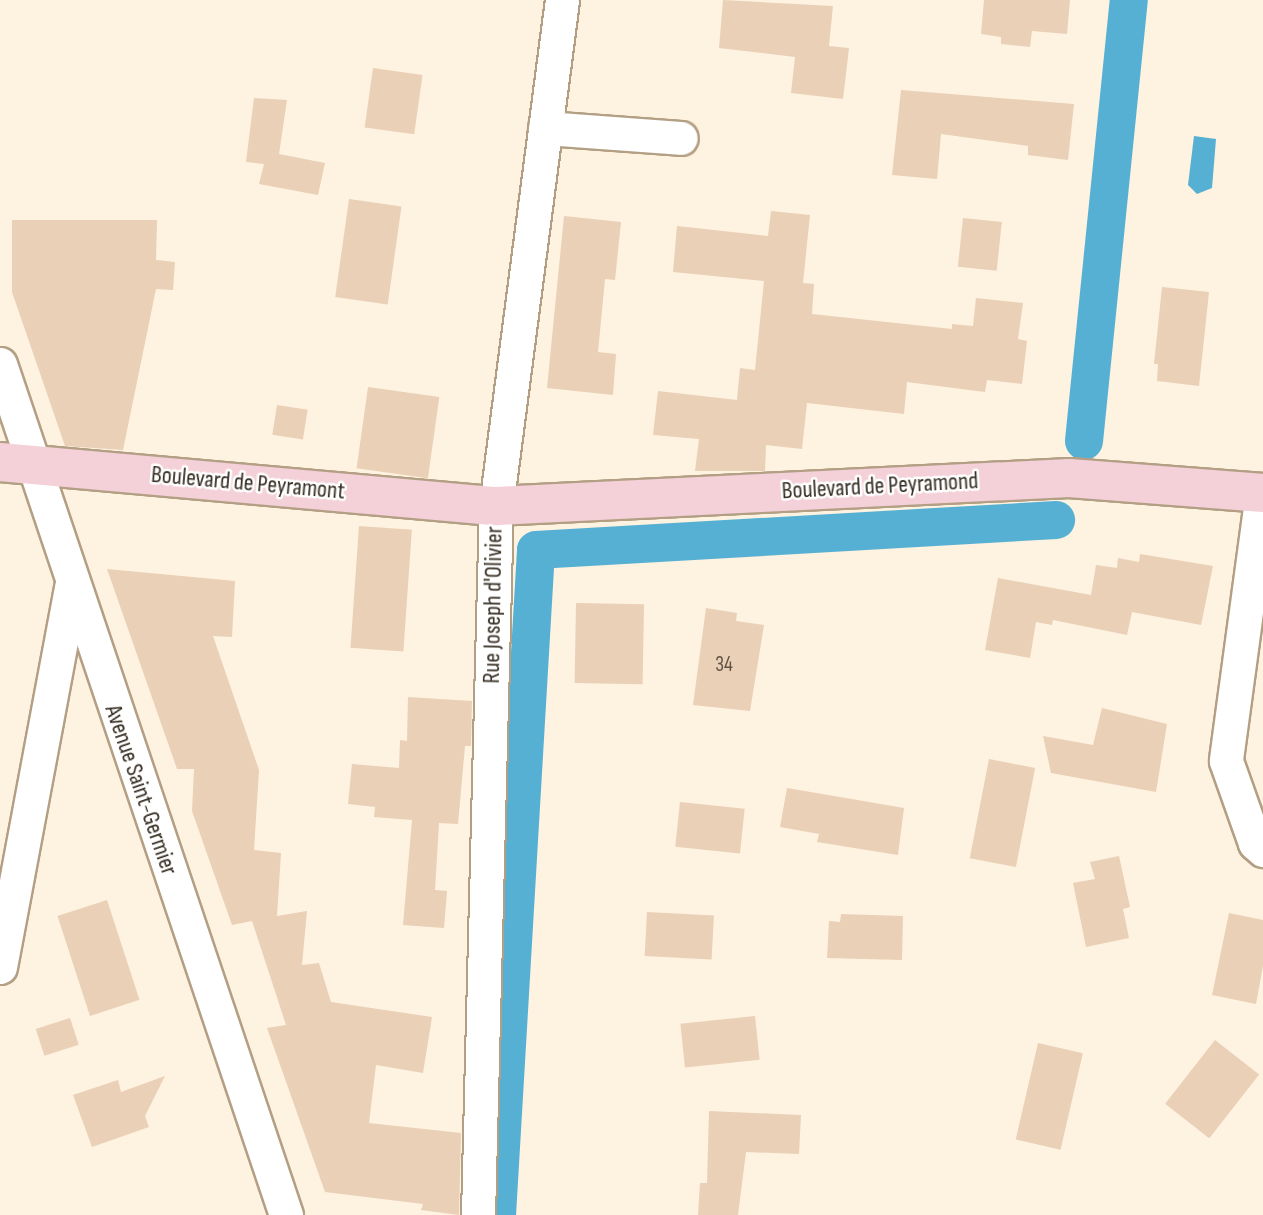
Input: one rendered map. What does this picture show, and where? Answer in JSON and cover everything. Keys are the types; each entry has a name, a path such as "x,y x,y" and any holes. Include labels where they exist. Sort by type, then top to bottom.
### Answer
{"street":[{"name":"Rue Joseph d'Olivier","path":"478,1215 496,506 562,0"},
{"path":"545,128 681,138"},
{"name":"Avenue Saint-Germier","path":"0,363 15,463 71,585 286,1215"},
{"name":"Boulevard de Peyramont","path":"15,463 496,506"},
{"name":"Boulevard de Peyramond","path":"496,506 1069,478 1263,493"},
{"path":"1263,493 1226,761 1255,843 1263,850"},
{"path":"0,967 71,585"}],"water":[{"path":"1194,136 1216,139 1212,188 1197,194 1188,185"}],"building":[{"path":"723,0 833,6 829,46 849,48 843,99 791,93 795,57 719,48"},
{"path":"984,0 1070,0 1067,34 1032,31 1030,47 1001,44 1001,37 981,34"},
{"path":"373,68 423,75 414,134 365,127"},
{"path":"901,90 1074,104 1068,160 1028,155 1028,146 941,134 937,179 892,175"},
{"path":"254,98 287,100 279,154 325,163 318,195 259,184 264,164 246,162"},
{"path":"349,199 401,206 388,304 335,297"},
{"path":"771,211 810,215 803,283 814,284 812,314 952,329 952,324 973,326 976,298 1023,303 1018,339 1027,341 1022,384 987,380 985,392 907,382 904,414 807,403 802,449 766,445 765,471 695,471 699,439 653,435 658,391 737,400 740,368 755,370 764,281 673,272 677,226 768,236"},
{"path":"564,216 621,222 615,280 605,279 598,352 616,354 613,395 547,388"},
{"path":"963,218 1002,222 997,271 958,267"},
{"path":"12,220 157,220 156,260 175,262 173,290 156,289 123,450 65,446 12,292"},
{"path":"1162,287 1209,292 1199,386 1157,381 1158,364 1154,364"},
{"path":"368,387 439,397 428,478 357,468"},
{"path":"277,405 308,410 303,439 272,435"},
{"path":"359,526 412,530 403,651 350,648"},
{"path":"1140,554 1213,566 1201,625 1132,612 1127,635 1053,620 1052,625 1036,622 1030,658 985,650 998,578 1091,595 1096,565 1117,568 1118,558 1139,562"},
{"path":"107,569 235,581 232,637 213,636 259,770 254,850 281,853 277,916 307,911 302,965 319,963 331,1002 432,1017 423,1073 376,1065 369,1123 461,1133 459,1215 421,1210 423,1204 325,1192 267,1028 286,1025 252,921 232,925 192,811 194,769 177,769"},
{"path":"576,603 644,604 643,684 575,683"},
{"path":"706,608 737,613 736,621 764,625 750,711 693,705"},
{"path":"408,697 472,701 471,746 465,746 458,824 439,823 435,890 447,891 444,928 403,925 412,820 374,817 375,807 348,804 352,764 399,768 400,740 407,741"},
{"path":"1102,708 1167,724 1156,792 1051,773 1043,736 1093,745"},
{"path":"989,759 1035,768 1016,867 970,858"},
{"path":"787,788 904,808 898,855 817,842 819,834 780,827"},
{"path":"680,802 745,809 740,854 675,847"},
{"path":"1119,856 1130,907 1123,909 1129,938 1086,947 1073,883 1095,879 1090,862"},
{"path":"107,900 139,1000 90,1016 58,916"},
{"path":"647,912 714,916 712,959 645,956"},
{"path":"1229,913 1263,920 1263,966 1256,1004 1212,995"},
{"path":"841,914 903,916 902,960 827,958 829,921 840,922"},
{"path":"755,1016 760,1060 685,1068 680,1024"},
{"path":"70,1018 79,1045 44,1056 36,1029"},
{"path":"1215,1040 1259,1074 1209,1138 1165,1104"},
{"path":"1038,1043 1083,1053 1061,1150 1016,1139"},
{"path":"165,1076 145,1116 149,1127 92,1147 73,1095 118,1080 121,1092"},
{"path":"709,1111 801,1115 799,1154 746,1152 738,1215 698,1215 700,1183 707,1183"}],"waterway":[{"path":"1084,441 1129,0"},
{"path":"497,1215 536,550 1056,520"}]}
